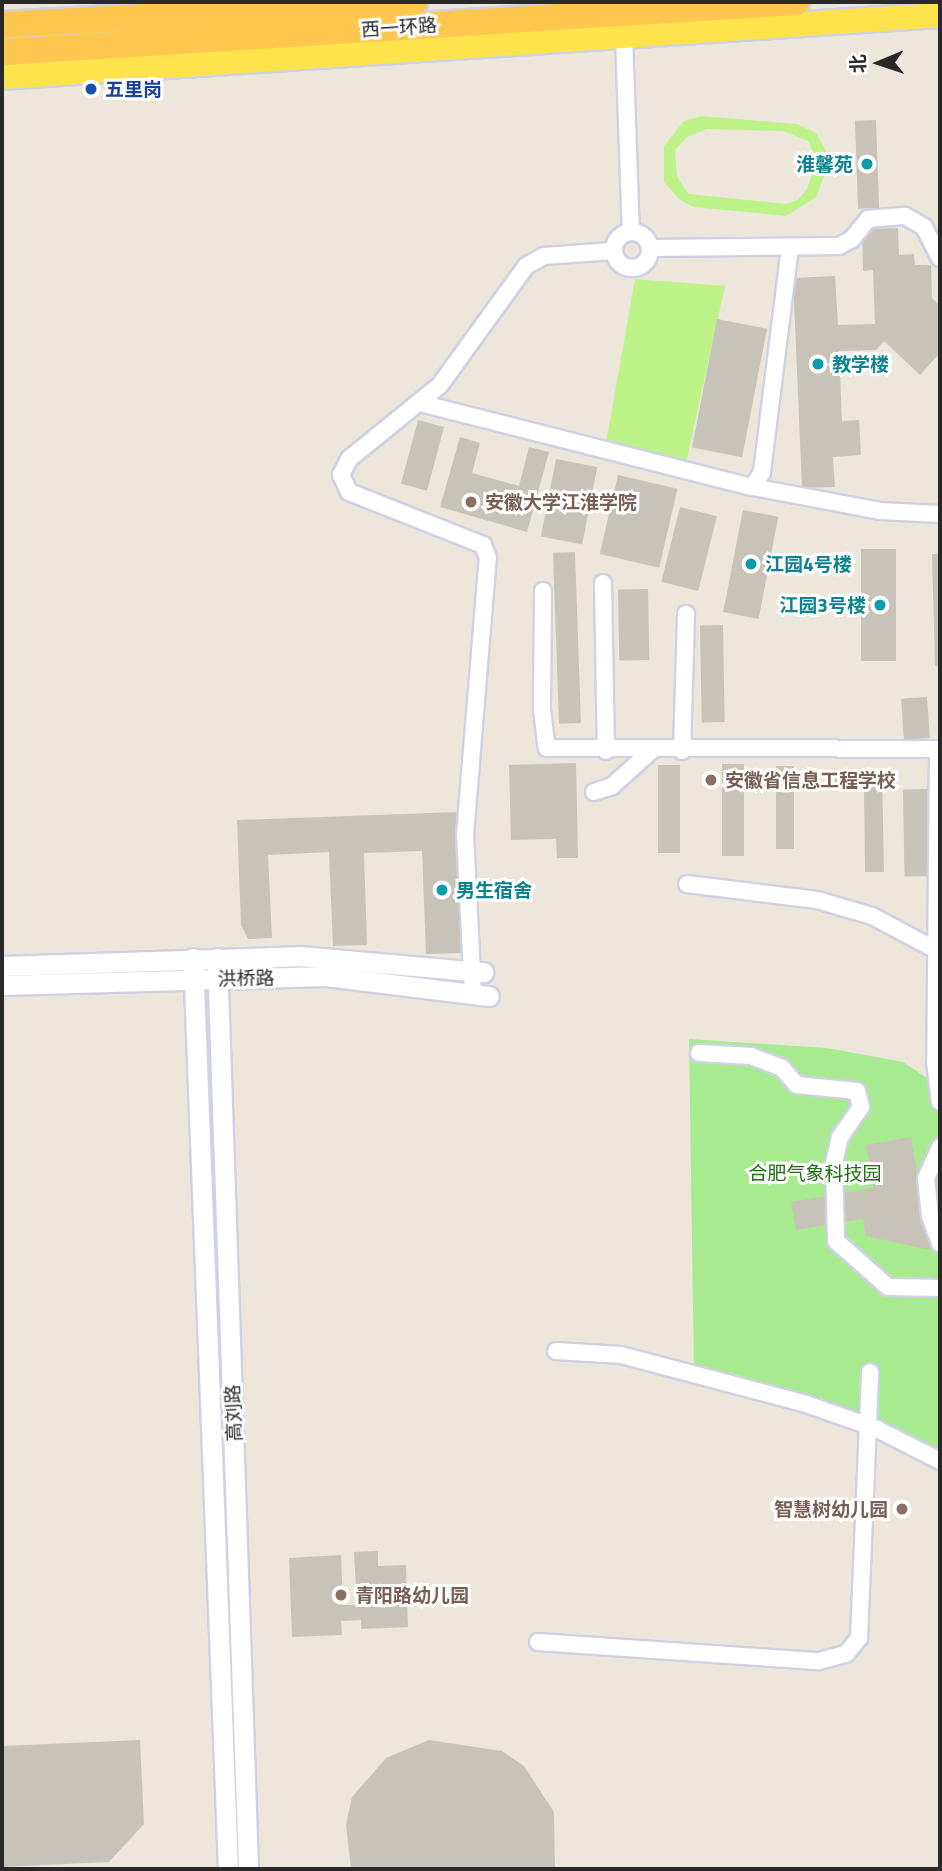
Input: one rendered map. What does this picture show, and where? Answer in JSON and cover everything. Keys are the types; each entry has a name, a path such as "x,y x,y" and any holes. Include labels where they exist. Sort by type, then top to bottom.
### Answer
{"highway":[{"name":"西一环路","path":"2,25 414,2"},
{"name":"西一环路","path":"2,52 796,2"}],"main road":[{"path":"2,77 940,15"}],"street":[{"path":"624,36 631,232"},
{"path":"650,248 839,246 852,239 868,219 905,216 924,228 940,258"},
{"path":"631,232 645,237 650,248 643,264 632,268 620,265 613,251 618,237 631,232"},
{"path":"753,487 762,472 790,247"},
{"path":"481,994 464,835 488,558 484,545 349,492 341,475 349,459 420,403 459,362 526,266 544,256 613,251"},
{"path":"420,403 753,487 880,511 940,514"},
{"path":"603,583 606,751"},
{"path":"543,591 542,710 547,748 606,751 939,749 935,1062 940,1102"},
{"path":"682,751 686,614"},
{"path":"594,792 612,786 651,751"},
{"path":"687,884 817,900 872,916 936,950"},
{"name":"洪桥路","path":"2,966 193,958 324,957 477,971"},
{"name":"高刘路","path":"193,958 228,1869"},
{"name":"高刘路","path":"217,958 248,1869"},
{"name":"洪桥路","path":"2,985 326,976 481,994"},
{"path":"699,1053 751,1056 782,1068 797,1085 857,1091 861,1107 840,1137 834,1163 836,1241 888,1287 940,1288"},
{"path":"940,1147 926,1178 930,1216 940,1243"},
{"path":"556,1350 621,1356 806,1404 866,1425 940,1461"},
{"path":"538,1642 818,1661 846,1654 859,1638 870,1372"}],"green space":[{"path":"701,116 797,124 816,133 826,151 828,166 816,197 786,216 693,207 679,199 664,182 664,146 684,121","holes":["707,129 783,131 808,141 817,160 807,189 798,200 785,204 689,194 677,177 675,150 687,137"]},
{"path":"635,279 725,286 686,463 606,443"},
{"name":"合肥气象科技园","path":"689,1039 827,1048 903,1062 940,1087 940,1461 694,1374"}],"building":[{"name":"淮馨苑","path":"876,120 879,208 858,209 855,121"},
{"name":"教学楼","path":"898,228 899,255 914,254 915,265 931,265 932,298 940,306 940,353 920,375 884,341 876,350 839,351 842,421 859,420 861,455 833,457 835,487 802,488 793,278 835,276 838,325 875,324 873,270 863,271 862,229"},
{"path":"717,319 767,329 742,457 692,448"},
{"path":"418,420 444,427 427,491 401,484"},
{"path":"460,437 480,443 472,473 519,486 529,447 549,452 527,532 440,507"},
{"path":"556,459 597,467 582,545 541,537"},
{"path":"618,475 677,489 659,568 600,554"},
{"path":"680,507 717,516 698,591 661,582"},
{"name":"江园4号楼","path":"743,510 778,517 758,619 723,612"},
{"name":"江园3号楼","path":"861,549 896,549 896,661 861,661"},
{"path":"575,552 581,723 559,724 553,553"},
{"path":"932,554 940,554 940,666 935,666"},
{"path":"648,589 649,660 619,661 618,590"},
{"path":"700,625 723,625 725,722 702,722"},
{"path":"927,697 930,738 904,740 901,699"},
{"path":"576,763 578,858 557,858 556,839 511,840 509,765"},
{"path":"722,764 744,764 744,856 722,856"},
{"path":"658,765 680,765 680,853 658,853"},
{"path":"776,766 794,766 794,849 776,849"},
{"path":"835,769 882,769 884,872 865,872 864,783 835,783"},
{"path":"903,789 930,789 932,876 905,876"},
{"name":"男生宿舍","path":"458,812 463,953 426,954 422,851 364,853 367,945 333,946 329,852 268,855 272,938 248,939 241,925 237,820"},
{"path":"911,1137 930,1250 866,1236 863,1219 796,1230 791,1202 873,1188 866,1145"},
{"path":"378,1551 378,1566 406,1565 408,1627 361,1629 361,1620 341,1621 342,1635 292,1637 289,1558 341,1555 343,1605 357,1605 354,1552"},
{"path":"140,1740 144,1824 109,1862 2,1867 2,1746"},
{"path":"429,1740 502,1751 524,1766 554,1812 555,1869 351,1869 346,1825 352,1797 386,1758"}],"place":[{"name":"五里岗","path":"91,89"},
{"name":"淮馨苑","path":"867,164"},
{"name":"教学楼","path":"818,364"},
{"name":"安徽大学江淮学院","path":"471,502"},
{"name":"江园4号楼","path":"751,564"},
{"name":"江园3号楼","path":"880,605"},
{"name":"安徽省信息工程学校","path":"711,780"},
{"name":"男生宿舍","path":"442,890"},
{"name":"智慧树幼儿园","path":"902,1509"},
{"name":"青阳路幼儿园","path":"341,1595"}]}
